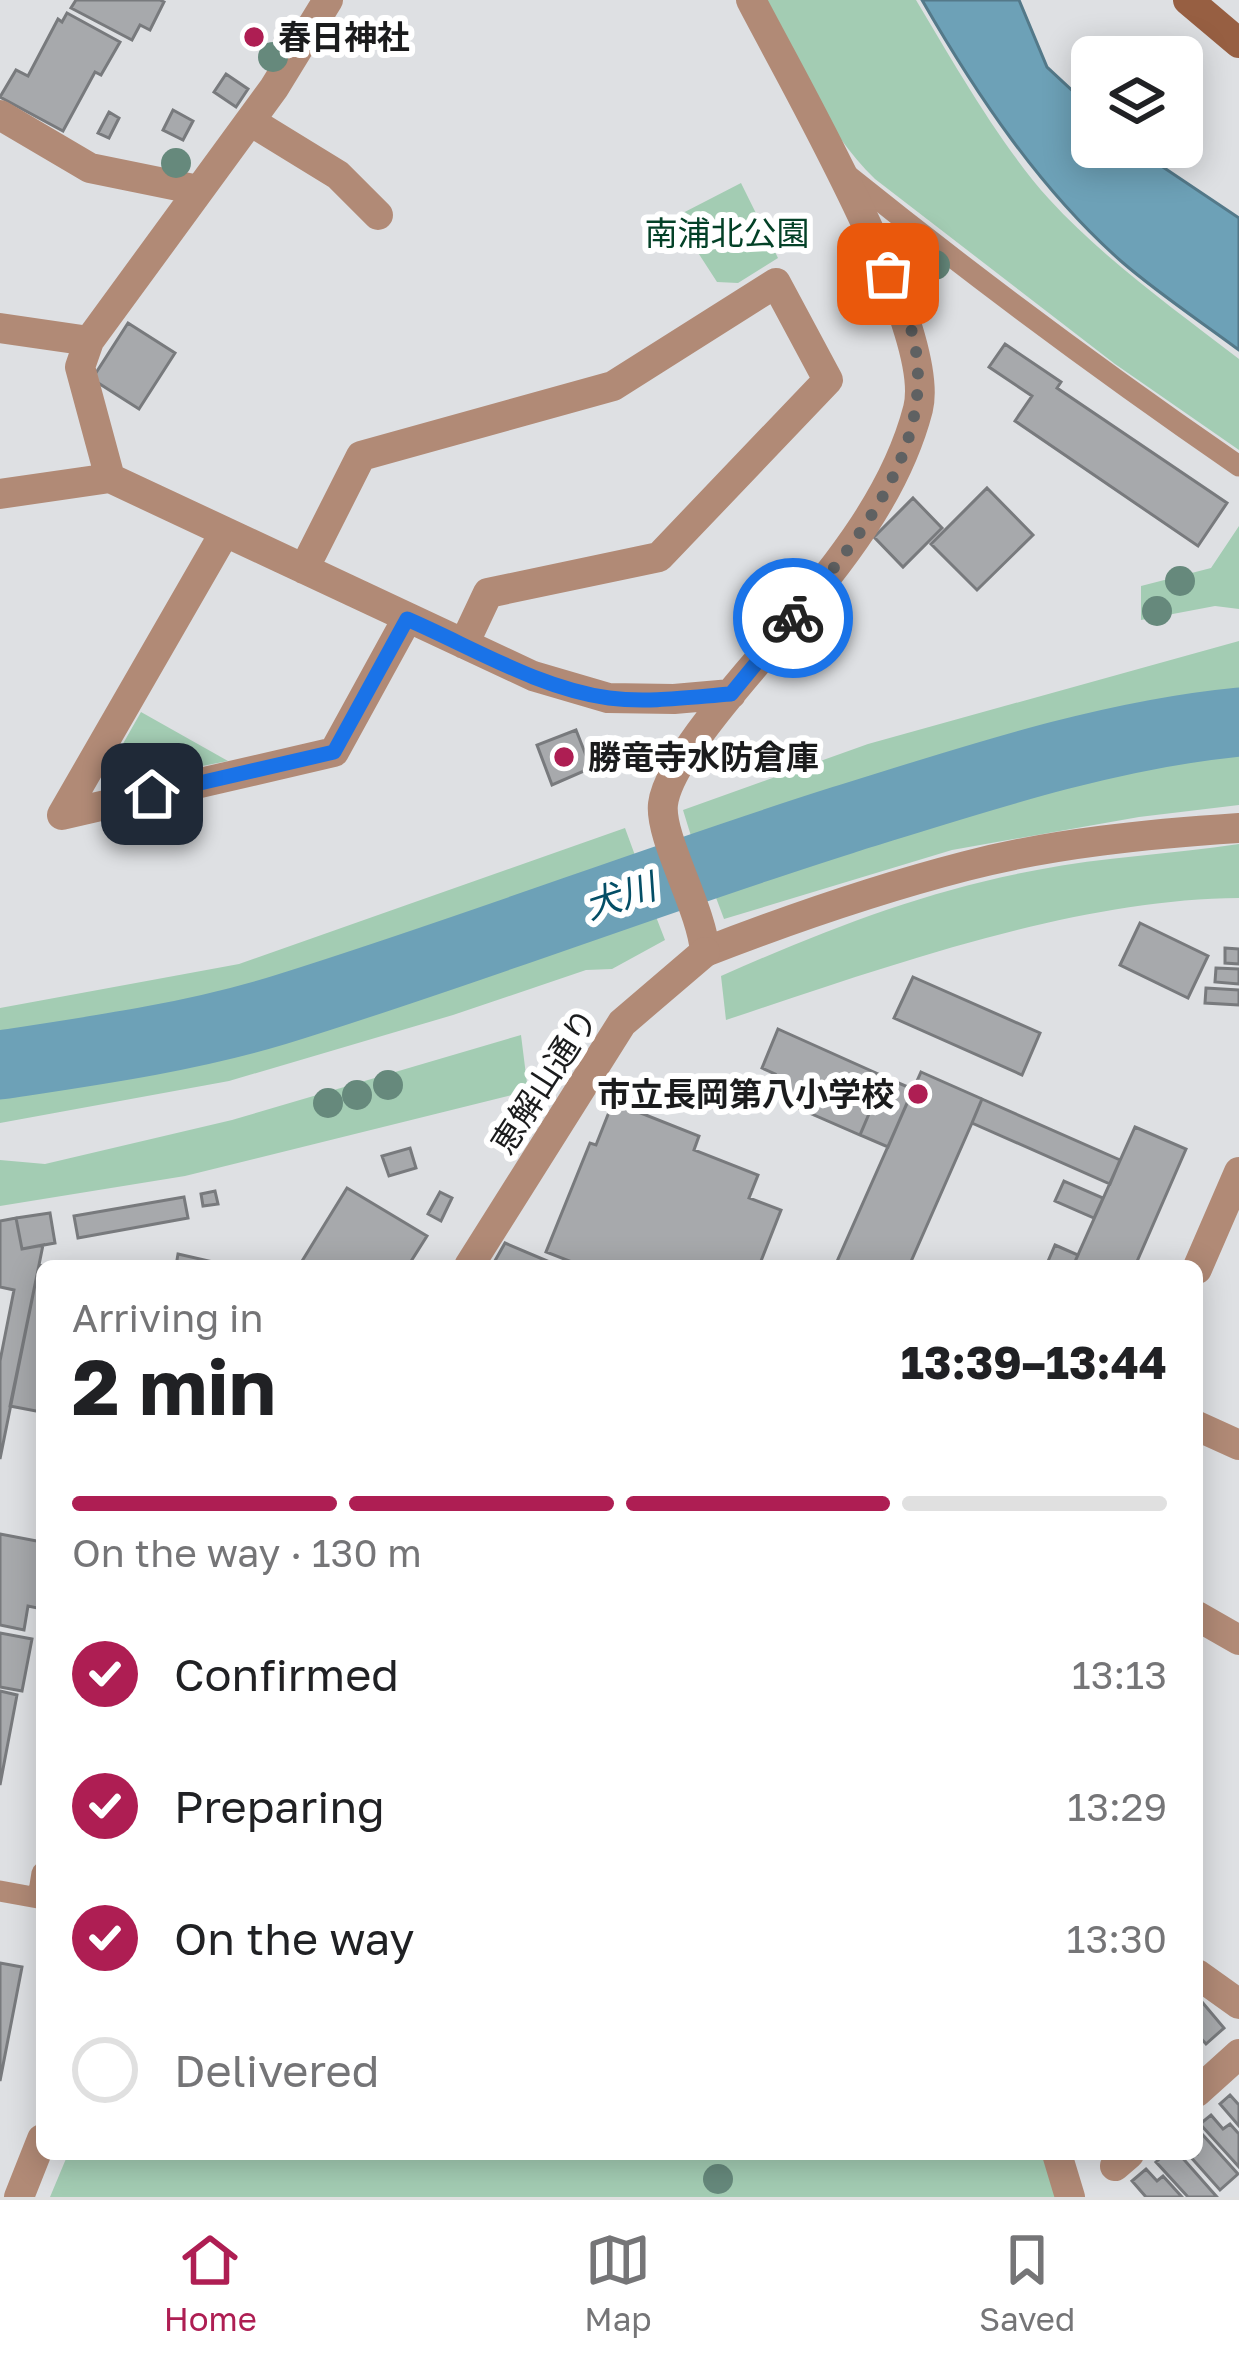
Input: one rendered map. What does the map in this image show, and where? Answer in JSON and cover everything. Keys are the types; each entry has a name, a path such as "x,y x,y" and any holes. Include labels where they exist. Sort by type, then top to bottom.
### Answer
{"main road":[{"path":"1188,0 1239,43"}],"street":[{"path":"110,478 80,367 89,341 283,75 328,0"},
{"path":"704,942 665,822 663,800 676,771 731,694 851,548 896,471 920,404 915,341 874,241 751,0"},
{"path":"0,115 90,167 198,190"},
{"path":"250,121 338,175 378,214"},
{"path":"304,568 361,456 613,386 776,284 828,380 659,557 488,593 464,644"},
{"path":"0,328 89,341"},
{"path":"0,494 110,478 533,676 608,698 731,694"},
{"path":"225,532 62,815 334,752 407,619"},
{"name":"恵解山通り","path":"473,1260 622,1023 704,942 969,865 1089,844 1239,828"},
{"path":"1203,1262 1227,1232 1239,1172"},
{"path":"1203,1429 1239,1445"},
{"path":"1203,1630 1239,1640"},
{"path":"1203,1978 1239,2004"},
{"path":"1203,2087 1239,2054"},
{"path":"19,2197 36,2155"},
{"path":"1059,2160 1070,2197"}],"lane":[{"path":"836,166 997,293 1239,466"},
{"path":"0,1891 36,1898"}],"green space":[{"path":"764,0 916,0 996,129 1049,199 1117,263 1239,359 1239,450 1115,364 875,179 826,117"},
{"name":"南浦北公園","path":"741,183 778,258 738,283 717,282 675,217"},
{"path":"1239,526 1239,609 1215,606 1141,620 1141,586 1211,568"},
{"path":"1239,641 1239,695 1033,743 695,849 683,810 868,744"},
{"path":"141,712 228,761 125,781 108,770"},
{"path":"1239,752 1239,805 1139,817 952,850 724,919 709,879 850,834"},
{"path":"625,828 640,869 244,1005 0,1050 0,1008 239,964"},
{"path":"1239,844 1239,898 1176,901 1045,923 914,959 726,1020 721,976 876,914 1037,870"},
{"path":"648,896 665,940 612,969 586,970 229,1081 0,1123 0,1085 166,1056 331,1014 492,960"},
{"path":"521,1035 528,1091 185,1176 0,1206 0,1160 45,1164 232,1120"},
{"path":"65,2160 1047,2160 1055,2197 50,2197"}],"water":[{"path":"922,0 1019,0 1047,67 1071,89 1071,168 1164,168 1239,218 1239,350 1136,274 1092,234 1037,172 964,70"}],"building":[{"path":"76,0 164,2 150,30 140,25 132,40 71,8"},
{"path":"67,13 120,42 101,75 95,72 63,131 0,97 16,70 28,76 58,19 62,22"},
{"path":"226,74 248,89 236,107 214,92"},
{"path":"173,110 193,121 183,140 163,130"},
{"path":"109,112 119,118 109,138 98,133"},
{"path":"128,323 175,353 139,409 92,379"},
{"path":"1005,344 1061,382 1057,388 1227,503 1198,546 1015,421 1032,396 989,367"},
{"path":"987,488 1033,535 977,590 931,544"},
{"path":"913,498 942,528 903,567 874,537"},
{"name":"勝竜寺水防倉庫","path":"576,730 591,768 552,785 537,745"},
{"path":"1140,923 1208,956 1188,998 1120,965"},
{"path":"1225,948 1239,949 1239,964 1225,963"},
{"path":"1216,968 1239,969 1239,984 1215,982"},
{"path":"913,977 1040,1033 1022,1075 894,1018"},
{"path":"1206,988 1239,990 1239,1005 1205,1003"},
{"path":"778,1029 896,1082 889,1099 877,1095 860,1135 766,1094 775,1074 762,1068"},
{"path":"921,1072 982,1099 912,1260 838,1260"},
{"path":"896,1082 913,1089 888,1147 860,1135 877,1095 889,1099"},
{"path":"982,1099 1120,1160 1110,1184 972,1123"},
{"path":"613,1102 699,1136 694,1150 758,1175 749,1198 781,1210 761,1260 567,1260 546,1252 590,1143 596,1145"},
{"path":"1135,1127 1186,1149 1138,1260 1076,1260"},
{"path":"410,1148 416,1168 389,1176 382,1156"},
{"path":"1064,1181 1103,1198 1094,1218 1055,1201"},
{"path":"347,1188 427,1236 412,1260 303,1260"},
{"path":"215,1191 218,1204 203,1206 201,1194"},
{"path":"440,1192 452,1198 441,1221 428,1214"},
{"path":"184,1197 188,1218 78,1238 74,1216"},
{"path":"50,1213 55,1243 22,1249 16,1218"},
{"path":"16,1218 22,1249 43,1245 40,1260 36,1260 0,1459 0,1361 14,1290 0,1287 0,1221"},
{"path":"505,1243 545,1260 495,1260"},
{"path":"1055,1245 1078,1255 1076,1260 1049,1260"},
{"path":"36,1280 36,1411 10,1406"},
{"path":"0,1534 36,1541 36,1608 28,1606 24,1630 0,1625"},
{"path":"0,1633 32,1639 22,1691 0,1687"},
{"path":"0,1691 17,1695 0,1785"},
{"path":"0,1963 22,1967 0,2081"},
{"path":"1203,2003 1224,2028 1206,2044 1203,2041"},
{"path":"1230,2095 1239,2105 1239,2126 1220,2104"},
{"path":"1211,2115 1223,2129 1230,2124 1239,2134 1239,2167 1203,2127"},
{"path":"1203,2135 1238,2174 1220,2190 1193,2160 1203,2160"},
{"path":"1184,2160 1217,2197 1188,2197 1156,2162"},
{"path":"1146,2169 1157,2181 1163,2176 1182,2197 1146,2197 1132,2181"}],"waterway":[{"name":"犬川","path":"0,1065 139,1043 276,1011 772,843 990,775 1139,737 1239,722"}],"way so far":[{"path":"793,618 851,548 896,471 920,404 915,341 888,274"}],"place":[{"name":"春日神社","path":"254,37"},
{"name":"勝竜寺水防倉庫","path":"564,757"},
{"name":"市立長岡第八小学校","path":"918,1094"}],"route":[{"path":"152,794 334,752 407,619 533,676 608,698 674,699 731,694 793,618"}]}
